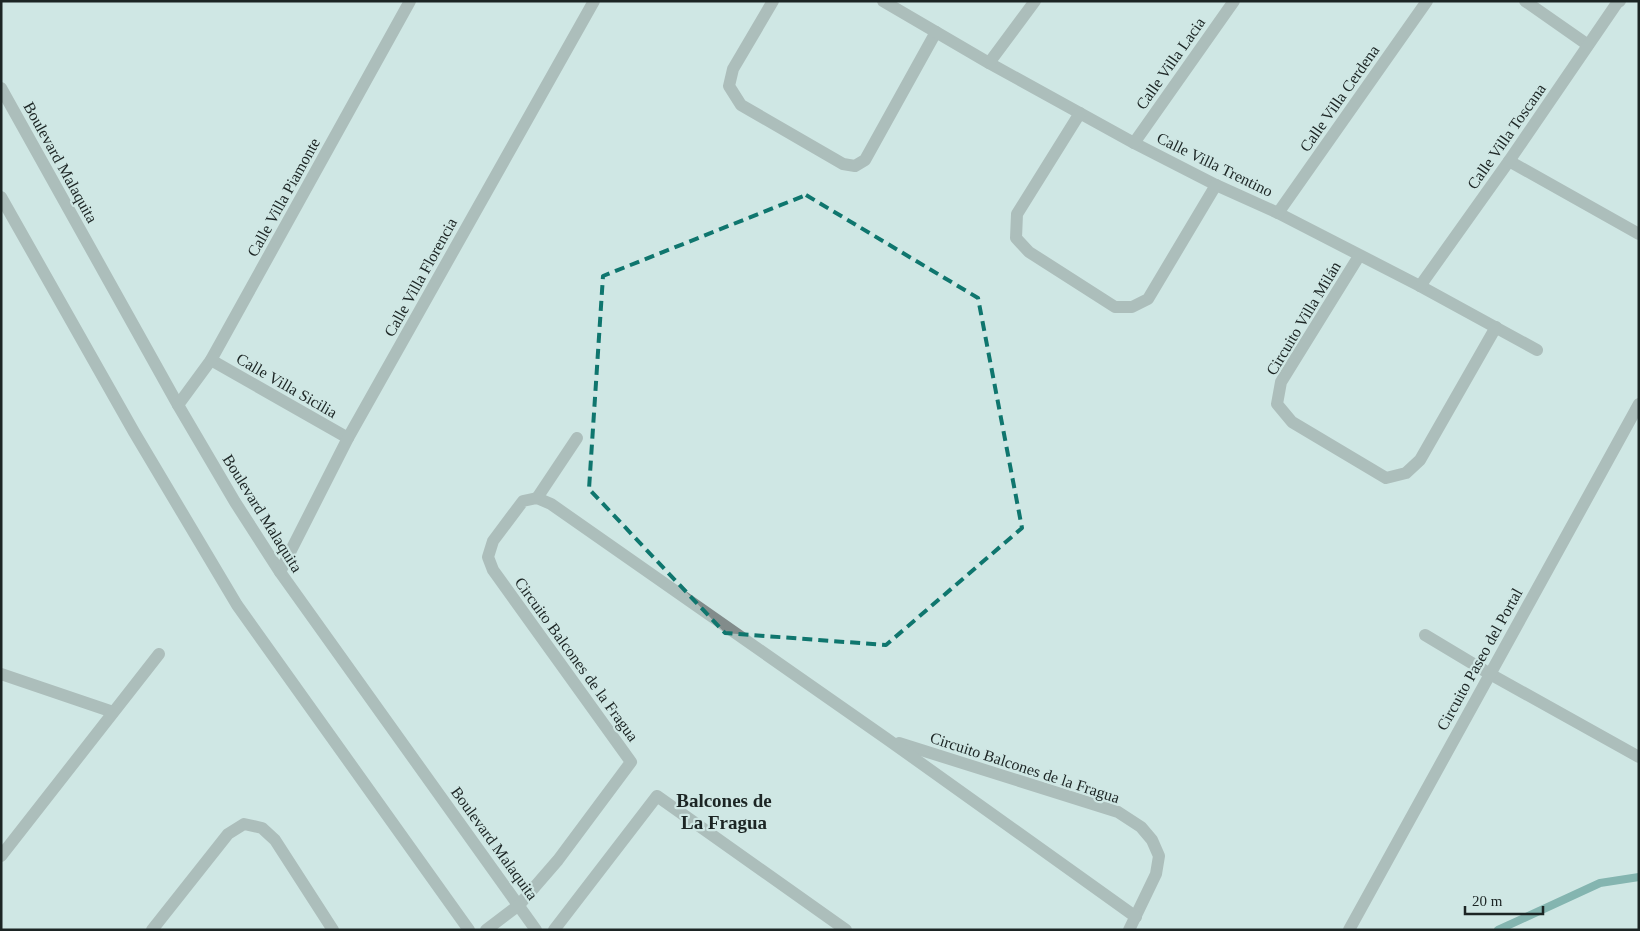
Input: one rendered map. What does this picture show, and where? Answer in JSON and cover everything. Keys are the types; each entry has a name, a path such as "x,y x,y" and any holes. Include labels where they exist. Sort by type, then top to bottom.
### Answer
{"street":[{"name":"Calle Villa Piamonte","path":"178,405 211,360 410,1"},
{"name":"Calle Villa Florencia","path":"280,572 348,438 594,1"},
{"path":"773,1 732,69 729,86 741,105 843,164 854,166 865,160 936,32"},
{"name":"Calle Villa Trentino","path":"883,1 989,63 1134,142 1216,185 1278,213 1420,286 1537,350"},
{"path":"989,63 1035,1"},
{"name":"Calle Villa Lacia","path":"1134,142 1234,1"},
{"name":"Calle Villa Cerdena","path":"1278,213 1427,1"},
{"path":"1525,1 1588,45"},
{"name":"Calle Villa Toscana","path":"1420,286 1509,161 1617,2"},
{"name":"Boulevard Malaquita","path":"1,88 178,405 235,502 280,572 536,930"},
{"path":"1080,113 1017,214 1016,238 1029,252 1115,307 1132,307 1148,299 1216,185"},
{"path":"1509,161 1639,234"},
{"path":"2,202 134,432 237,605 469,930"},
{"name":"Circuito Villa Milán","path":"1359,256 1281,382 1277,404 1292,422 1386,478 1406,473 1420,460 1496,327"},
{"name":"Calle Villa Sicilia","path":"211,360 348,438"},
{"name":"Circuito Paseo del Portal","path":"1349,930 1639,404"},
{"name":"Circuito Balcones de la Fragua","path":"537,498 577,438"},
{"name":"Circuito Balcones de la Fragua","path":"486,930 519,905 558,860 631,762 493,570 488,557 493,541 523,501 537,498 551,504 887,739 1136,917"},
{"path":"1425,636 1639,757"},
{"path":"1,856 158,654"},
{"path":"1,674 113,712"},
{"name":"Circuito Balcones de la Fragua","path":"887,739 1118,812 1141,827 1152,840 1159,856 1156,874 1129,930"},
{"path":"554,930 657,796 846,930"},
{"path":"152,930 228,834 244,824 262,828 275,840 333,930"}],"highlighted area":[{"path":"806,195 978,298 1022,528 886,645 725,633 589,489 603,276"}],"waterway":[{"path":"1498,930 1600,883 1639,877"}],"district":[{"name":"Balcones de La Fragua","path":"724,811"}]}
